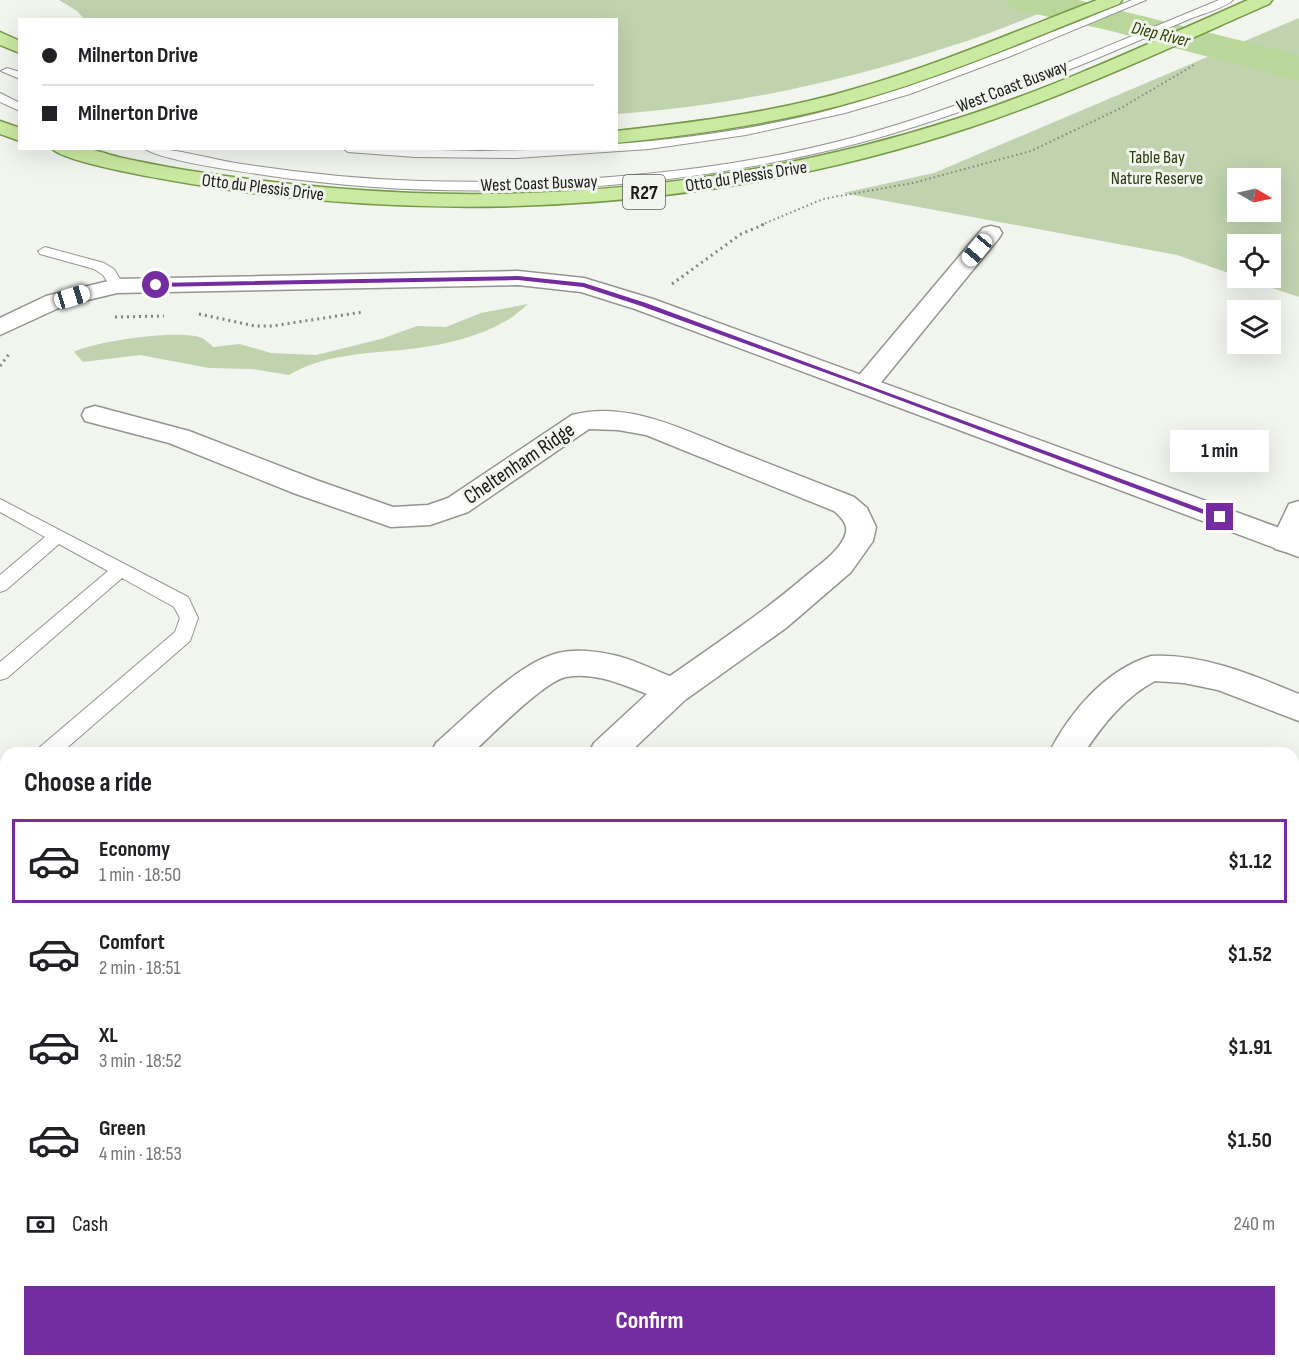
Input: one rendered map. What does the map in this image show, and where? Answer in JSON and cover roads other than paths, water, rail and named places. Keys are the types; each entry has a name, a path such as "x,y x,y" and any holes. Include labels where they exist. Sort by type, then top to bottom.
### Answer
{"main road":[{"path":"618,137 679,131 774,116 860,93 989,53 1113,0"},
{"name":"Otto du Plessis Drive","path":"70,150 187,178 310,195 421,200 556,198 634,194 814,165 924,135 1085,76 1263,0"},
{"path":"0,38 18,47"},
{"path":"0,127 18,134"}],"street":[{"path":"865,385 991,233"},
{"path":"0,328 55,302 117,286 518,278 584,285 618,295 865,385 1293,544 1299,511"},
{"name":"Cheltenham Ridge","path":"95,415 179,437 306,487 391,517 430,515 458,505 582,421 597,420 620,421 653,428 844,504 857,515 861,527 858,541 840,564 775,620 673,691 612,747"},
{"path":"455,747 535,678 560,665 592,664 613,667 673,691"},
{"path":"1070,747 1076,736 1112,695 1151,668 1190,670 1241,683 1299,708"}],"lane":[{"name":"West Coast Busway","path":"618,148 684,142 810,118 873,101 989,53 1141,0"},
{"name":"West Coast Busway","path":"156,150 201,162 347,182 430,186 553,184 693,172 803,153 904,126 991,96 1228,0"},
{"path":"7,71 18,75"},
{"path":"0,97 18,107"},
{"name":"West Coast Busway","path":"376,150 447,155 568,153 597,150"},
{"path":"45,251 99,266 109,272 117,286"},
{"path":"0,506 181,602 189,618 183,636 55,747"},
{"path":"0,585 58,536"},
{"path":"0,673 120,570"}],"waterway":[{"name":"Diep River","path":"1023,0 1112,19 1299,68"}],"park label":[{"name":"Table Bay Nature Reserve","path":"1157,167"}]}
